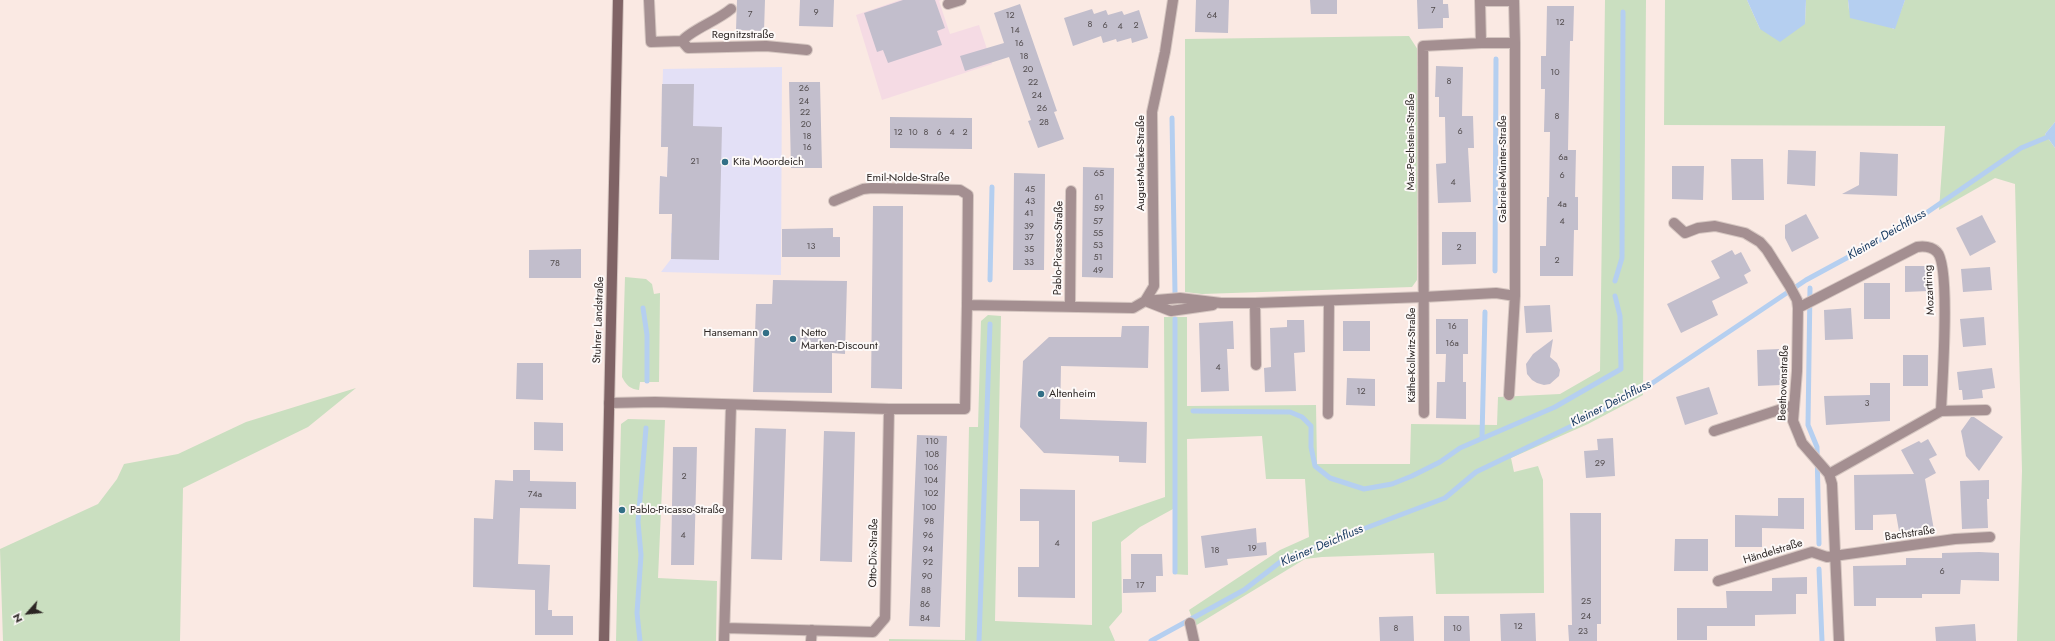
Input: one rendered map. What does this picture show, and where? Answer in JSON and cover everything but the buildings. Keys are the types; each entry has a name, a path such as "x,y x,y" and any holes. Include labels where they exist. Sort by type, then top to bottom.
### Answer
{"main road":[{"name":"Stuhrer Landstraße","path":"604,641 618,0"}],"street":[{"name":"Regnitzstraße","path":"649,0 651,42 682,41 688,34 709,24 731,9"},
{"path":"948,4 961,0"},
{"name":"August-Macke-Straße","path":"1145,301 1154,286 1152,112 1165,52 1172,0"},
{"name":"Gabriele-Münter-Straße","path":"1482,43 1480,1 1514,1 1515,296"},
{"name":"Regnitzstraße","path":"682,41 688,48 766,46 807,50"},
{"path":"1482,43 1515,43"},
{"name":"Max-Pechstein-Straße","path":"1424,297 1423,46 1482,43"},
{"name":"Emil-Nolde-Straße","path":"834,201 867,189 960,190 968,195 967,305"},
{"name":"Pablo-Picasso-Straße","path":"1070,306 1071,191"},
{"path":"1674,223 1685,233 1698,228 1715,226 1745,233 1760,242 1767,250 1789,286 1804,302"},
{"name":"Mozartring","path":"1804,302 1917,247 1927,246 1937,252 1942,265 1943,280 1944,340 1941,411"},
{"name":"Käthe-Kollwitz-Straße","path":"1145,301 1180,298 1221,303 1255,303 1496,293 1515,296"},
{"path":"1509,395 1515,296"},
{"name":"Käthe-Kollwitz-Straße","path":"1424,297 1424,413"},
{"name":"Pablo-Picasso-Straße","path":"967,305 1133,308 1145,301"},
{"path":"1328,414 1329,301"},
{"name":"Beethovenstraße","path":"1804,302 1793,421 1802,443 1826,471"},
{"path":"1255,303 1256,364"},
{"path":"608,403 655,402 889,409 965,409 967,305"},
{"path":"724,641 731,405"},
{"path":"1714,431 1794,405"},
{"name":"Otto-Dix-Straße","path":"725,628 873,632 885,618 889,409"},
{"path":"1839,641 1834,556 1833,494 1826,471 1941,411 1986,410"},
{"name":"Bachstraße","path":"1834,556 1955,539 1990,537"},
{"name":"Händelstraße","path":"1718,581 1812,552 1827,557 1834,556"},
{"path":"1190,623 1194,641"},
{"path":"811,641 812,630"}],"shaded area":[{"path":"900,0 941,0 939,1 950,34 979,25 992,64 882,100 856,15"},
{"name":"Kita Moordeich","path":"782,67 781,275 661,272 671,259 671,233 681,234 681,214 659,214 660,176 667,177 668,147 661,147 663,69"}],"green space":[{"path":"1605,0 1646,0 1643,395 1588,424 1511,458 1514,472 1538,466 1543,480 1544,593 1436,594 1434,553 1322,557 1305,559 1195,626 1189,610 1280,550 1309,537 1305,479 1266,479 1262,436 1187,439 1188,575 1173,574 1173,509 1140,527 1121,542 1122,612 1109,627 1115,641 889,641 889,639 965,640 969,427 978,427 981,321 988,315 1001,316 995,621 1092,625 1092,522 1165,497 1164,317 1187,317 1187,406 1316,405 1317,464 1410,464 1411,424 1497,425 1498,397 1560,394 1600,371"},
{"path":"1665,0 1747,0 1760,29 1805,24 1806,0 1848,0 1849,10 1894,29 1905,0 2055,0 2055,122 2045,134 2055,148 2055,641 2017,641 2022,471 2015,184 1995,178 1939,210 1945,126 1664,125"},
{"path":"1409,36 1418,50 1417,280 1412,287 1202,294 1185,292 1185,39"},
{"path":"625,277 646,279 652,284 654,294 660,293 659,382 640,382 639,390 633,389 629,386 622,377"},
{"path":"356,388 308,427 183,488 180,641 3,641 0,549 98,504 117,479 124,464 178,454 246,422"},
{"path":"628,419 665,420 658,578 717,581 716,641 616,641 621,424"}],"water":[{"path":"1747,0 1806,0 1805,24 1780,42 1760,29"},
{"path":"1848,0 1905,0 1895,29 1850,18"},
{"path":"2055,122 2055,148 2045,134"}],"waterway":[{"path":"1615,281 1622,258 1623,12"},
{"path":"1495,271 1496,59"},
{"path":"1172,118 1175,293"},
{"name":"Kleiner Deichfluss","path":"1151,641 1244,590 1284,559 1445,498 1476,472 1578,423 1645,388 1806,280 1913,222 2021,148 2055,134"},
{"path":"990,280 992,187"},
{"path":"1810,288 1808,425 1817,447 1819,544"},
{"path":"1193,411 1290,412 1302,417 1311,426 1311,447 1315,466 1330,478 1364,489 1392,484 1440,462 1460,448 1555,407 1621,369 1620,316 1615,296"},
{"path":"643,308 647,335 647,381"},
{"path":"1482,438 1485,312"},
{"path":"1175,319 1175,572"},
{"path":"979,641 990,324"},
{"path":"640,641 637,613 641,555 638,522 646,428"},
{"path":"1819,569 1822,641"}],"place":[{"name":"Kita Moordeich","path":"725,162"},
{"name":"Hansemann","path":"766,333"},
{"name":"Netto Marken-Discount","path":"793,339"},
{"name":"Altenheim","path":"1041,394"},
{"name":"Pablo-Picasso-Straße","path":"622,510"}]}
